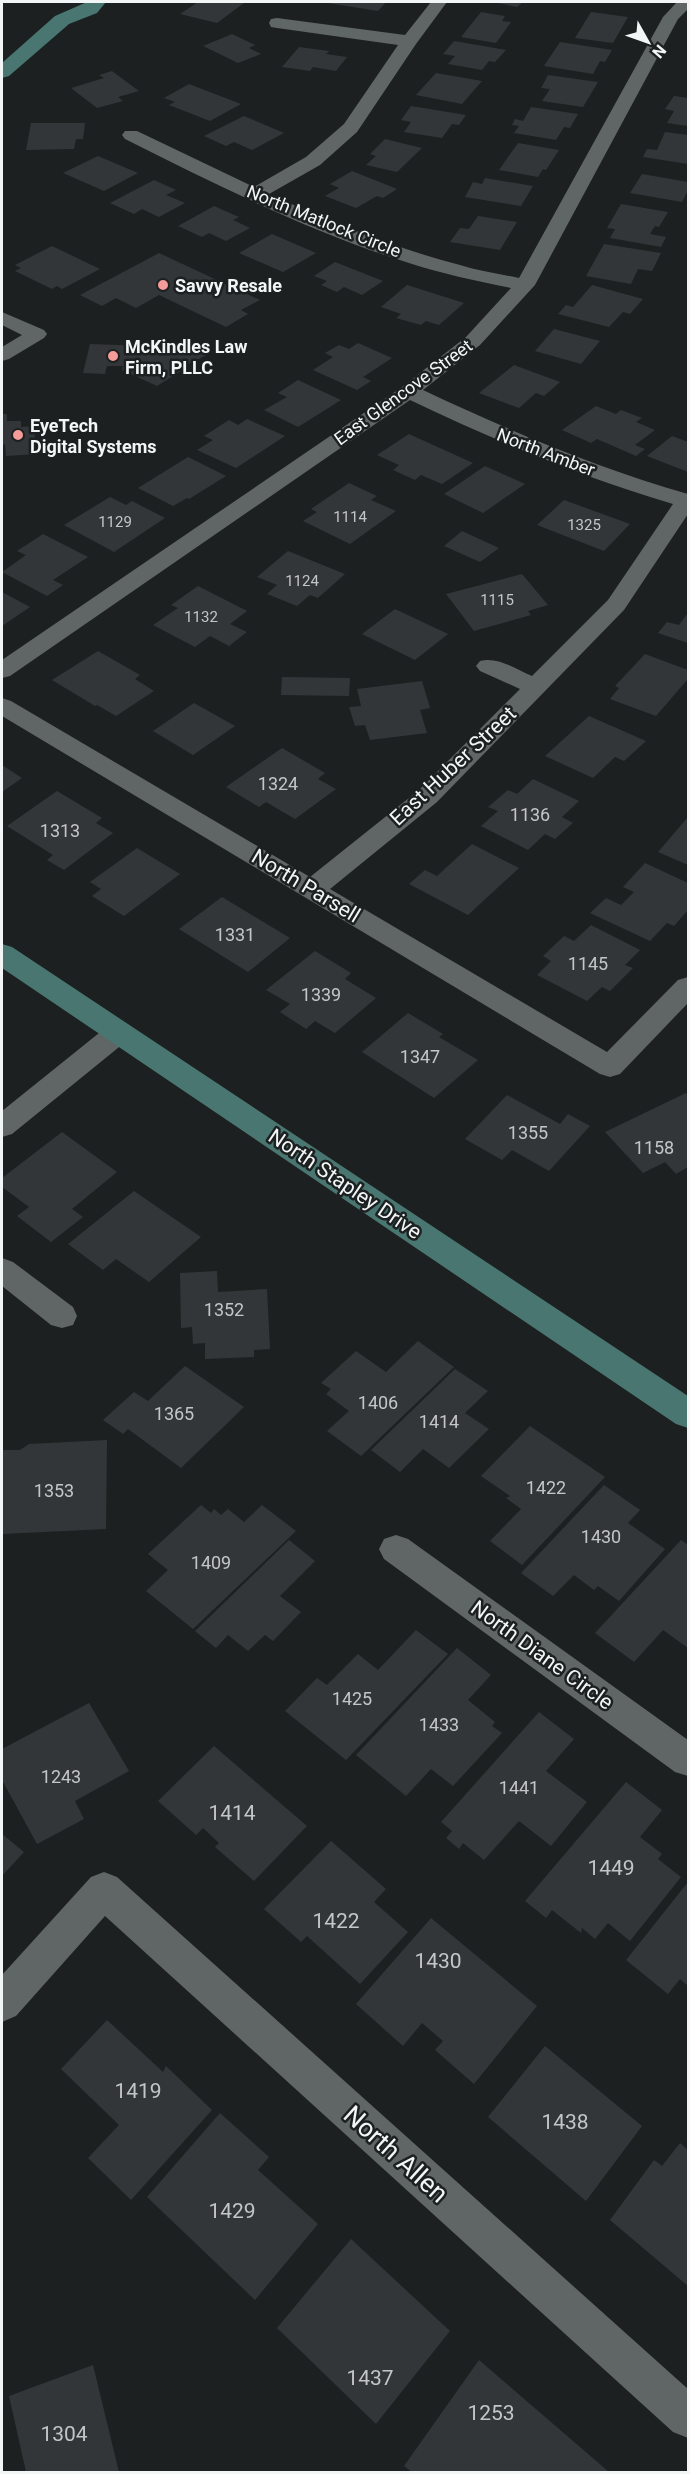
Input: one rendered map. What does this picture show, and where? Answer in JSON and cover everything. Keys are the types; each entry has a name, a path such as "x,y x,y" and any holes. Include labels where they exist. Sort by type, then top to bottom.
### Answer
{"main road":[{"path":"2,72 64,11 90,9 97,2"},
{"name":"North Stapley Drive","path":"2,954 688,1414"}],"street":[{"path":"254,195 313,161 351,128 409,41 439,2"},
{"name":"East Glencove Street","path":"2,671 409,391 473,341 525,285 671,17 686,2"},
{"path":"277,23 409,41"},
{"name":"North Matlock Circle","path":"131,135 254,195 376,244 457,270 525,285"},
{"path":"2,318 37,334 2,355"},
{"name":"North Amber","path":"409,391 488,429 573,465 687,501"},
{"name":"East Huber Street","path":"312,889 428,796 616,605 687,501"},
{"name":"East Huber Street","path":"488,666 536,687"},
{"name":"North Parsell","path":"2,706 610,1067 688,987"},
{"path":"2,1126 119,1032"},
{"path":"2,1270 62,1316"},
{"name":"North Diane Circle","path":"396,1549 688,1760"},
{"name":"North Allen","path":"2,2003 104,1890 688,2417"}],"building":[{"path":"198,2 244,3 217,23 180,14"},
{"path":"386,2 378,11 328,3"},
{"path":"493,2 523,2 517,7"},
{"path":"481,12 505,16 502,21 511,22 496,43 461,37"},
{"path":"591,12 628,17 613,43 575,38"},
{"path":"232,34 255,45 249,48 261,54 238,63 203,46"},
{"path":"454,41 506,50 495,62 489,61 482,70 448,64 455,56 443,54"},
{"path":"560,42 612,50 605,62 600,61 593,74 544,66"},
{"path":"299,47 329,51 326,54 347,57 336,71 313,67 310,71 282,67"},
{"path":"112,71 139,91 118,97 123,101 97,108 71,88 104,78 99,75"},
{"path":"436,73 482,81 462,104 416,95"},
{"path":"548,75 598,82 583,107 542,101 550,89 541,88"},
{"path":"189,84 241,104 210,121 169,105 175,102 164,98"},
{"path":"674,96 688,98 688,126 667,123 674,111 665,109"},
{"path":"411,106 466,115 459,125 452,124 442,138 404,132 411,122 401,120"},
{"path":"531,107 578,114 570,128 564,127 556,140 514,133 519,126 512,125 515,119 523,121"},
{"path":"244,116 284,133 252,150 234,142 226,146 204,136"},
{"path":"31,123 85,123 83,139 76,139 74,149 26,150"},
{"path":"665,132 688,135 688,164 643,157 647,149 657,150"},
{"path":"385,139 422,148 397,172 366,165 376,156 370,154"},
{"path":"518,143 559,150 546,170 543,169 538,177 499,170"},
{"path":"98,156 138,173 104,191 63,173"},
{"path":"352,171 397,189 383,198 377,196 356,208 325,196 339,188 330,184"},
{"path":"642,174 688,182 688,190 682,202 630,193"},
{"path":"485,178 533,186 521,206 465,197 473,182 482,184"},
{"path":"154,180 176,190 166,195 185,203 159,217 142,209 134,214 110,203"},
{"path":"621,204 668,212 659,227 655,226 650,234 666,237 661,247 610,238 615,229 607,228"},
{"path":"214,206 239,217 233,220 250,228 226,241 209,233 202,237 178,226"},
{"path":"478,216 517,222 500,250 450,242 460,228 469,229"},
{"path":"272,234 316,253 283,272 239,253"},
{"path":"604,244 661,253 652,271 638,269 631,284 586,276"},
{"path":"52,246 100,269 62,289 57,286 52,289 15,271 21,268 15,265"},
{"name":"Savvy Resale","path":"159,253 260,300 241,310 248,314 226,327 159,295 136,308 116,298 102,306 80,295"},
{"path":"335,262 383,281 362,295 344,287 337,292 321,285 327,281 314,276"},
{"path":"407,285 464,303 439,325 426,321 421,325 396,318 401,314 381,307"},
{"path":"592,285 643,299 630,314 623,312 609,327 558,314 566,305 573,307"},
{"path":"554,329 600,341 581,364 535,351"},
{"path":"358,343 392,358 363,377 371,381 357,390 313,370 333,357 325,353 339,345 349,349"},
{"path":"90,344 201,348 211,353 186,365 189,366 157,386 122,370 123,366 107,366 105,374 83,373"},
{"path":"514,365 560,382 544,396 536,393 519,408 479,393"},
{"path":"298,380 341,400 298,427 264,410 287,397 278,393"},
{"path":"596,406 616,414 621,410 642,418 636,422 655,430 635,445 645,449 636,456 597,439 591,443 562,430"},
{"name":"EyeTech Digital Systems","path":"2,414 7,414 7,421 21,421 21,427 34,426 36,454 6,456 5,444 2,445"},
{"path":"247,419 285,436 236,468 197,450 213,440 204,436 229,420 238,425"},
{"path":"409,434 473,463 442,484 421,475 415,480 393,470 399,465 377,455"},
{"path":"672,436 688,442 688,472 647,456"},
{"path":"188,457 226,476 173,506 138,488"},
{"path":"485,466 525,484 483,513 444,494"},
{"path":"349,483 377,496 371,500 396,511 350,544 303,521 317,512 311,509"},
{"path":"110,497 126,505 132,501 165,518 114,552 64,525"},
{"path":"564,500 630,524 604,551 537,525"},
{"path":"462,531 499,548 480,562 444,546"},
{"path":"43,534 88,557 53,580 63,585 47,596 2,572 26,555 17,551"},
{"path":"288,551 345,574 318,598 310,595 297,606 267,594 277,585 257,577"},
{"path":"522,574 548,605 528,611 531,615 474,631 446,594"},
{"path":"198,586 247,611 230,624 247,632 229,646 210,636 195,647 153,625 178,608 171,605"},
{"path":"2,592 30,607 2,626"},
{"path":"395,609 448,634 415,660 362,634"},
{"path":"688,613 688,643 658,633 667,622 679,625"},
{"path":"98,651 140,675 135,679 154,691 116,716 52,680"},
{"path":"645,654 688,670 688,679 656,716 610,699 619,688 615,686"},
{"path":"282,677 350,678 349,696 281,695"},
{"path":"422,681 430,708 420,710 427,733 370,740 365,725 355,726 349,707 361,706 357,689"},
{"path":"194,703 235,726 193,755 153,731"},
{"path":"589,716 646,741 624,761 615,757 593,778 545,756"},
{"path":"282,748 325,773 318,779 336,789 295,819 266,802 259,807 226,787"},
{"path":"2,765 22,778 2,792"},
{"path":"533,779 579,801 562,817 573,823 555,839 545,834 528,850 481,826 498,811 488,807 508,790 517,794"},
{"path":"57,791 102,818 96,823 113,833 64,870 47,860 53,855 7,826"},
{"path":"688,817 688,865 658,852"},
{"path":"472,844 519,868 468,915 409,884 425,870 437,876"},
{"path":"137,848 180,874 124,916 92,896 101,889 90,882"},
{"path":"645,863 688,883 688,910 674,926 667,923 650,941 590,913 606,898 621,905 634,892 623,887"},
{"path":"222,897 290,938 248,972 179,929"},
{"path":"591,925 640,950 625,965 633,968 610,991 602,987 587,1001 537,975 551,961 543,956 564,936 574,941"},
{"path":"315,951 351,973 345,979 376,998 335,1033 315,1021 306,1029 280,1012 290,1004 266,990"},
{"path":"408,1013 443,1034 439,1037 478,1060 434,1098 362,1052"},
{"path":"686,1093 688,1096 688,1167 676,1174 665,1162 643,1173 605,1132"},
{"path":"507,1095 560,1124 568,1114 590,1126 549,1171 512,1150 502,1160 465,1139"},
{"path":"62,1132 117,1172 72,1209 83,1217 51,1242 17,1216 29,1207 2,1187 2,1178"},
{"path":"134,1191 201,1237 149,1282 116,1259 103,1270 68,1244"},
{"path":"217,1271 218,1292 267,1289 270,1349 254,1350 254,1357 205,1359 205,1343 193,1344 192,1327 181,1328 180,1273"},
{"path":"418,1341 454,1367 361,1456 327,1431 349,1411 326,1394 331,1389 321,1383 356,1351 386,1372"},
{"path":"185,1366 244,1407 181,1468 128,1429 123,1434 103,1420 134,1392 148,1401"},
{"path":"455,1369 488,1391 465,1413 489,1429 449,1468 423,1449 400,1472 371,1450"},
{"path":"530,1426 605,1477 522,1565 490,1541 521,1509 506,1498 510,1496 481,1476"},
{"path":"107,1440 106,1529 2,1534 2,1450 20,1450 29,1444"},
{"path":"604,1485 640,1510 628,1523 665,1549 619,1601 598,1586 594,1590 574,1575 553,1596 521,1573"},
{"path":"201,1505 211,1513 214,1509 221,1515 228,1509 244,1522 262,1505 296,1531 193,1629 146,1591 168,1570 148,1554"},
{"path":"289,1540 315,1561 280,1596 301,1612 273,1641 265,1635 248,1651 228,1635 216,1648 195,1631"},
{"path":"681,1540 688,1545 688,1648 663,1630 634,1662 595,1633"},
{"path":"416,1630 448,1654 346,1760 285,1711 317,1678 327,1685 358,1654 378,1670"},
{"path":"457,1648 491,1675 468,1700 495,1722 492,1726 502,1733 453,1786 431,1769 406,1796 356,1755"},
{"path":"89,1703 129,1771 75,1801 84,1819 37,1844 2,1780 2,1749"},
{"path":"539,1712 574,1739 546,1771 587,1802 551,1846 519,1821 484,1860 463,1843 459,1849 446,1838 452,1831 441,1822"},
{"path":"214,1746 307,1826 254,1881 215,1847 219,1843 203,1828 196,1835 158,1801"},
{"path":"626,1782 662,1810 640,1837 662,1854 658,1859 681,1877 630,1941 608,1923 595,1939 582,1928 581,1933 552,1910 546,1918 525,1901"},
{"path":"2,1834 24,1852 2,1876"},
{"path":"331,1841 386,1889 374,1902 408,1932 360,1984 307,1936 301,1942 264,1909"},
{"path":"688,1882 688,1986 680,1979 668,1994 626,1960"},
{"path":"431,1918 537,2006 474,2084 435,2050 443,2041 422,2023 403,2046 356,2004"},
{"path":"107,2020 163,2072 166,2066 212,2110 131,2200 88,2158 119,2125 61,2069"},
{"path":"545,2046 642,2126 586,2201 488,2117"},
{"path":"220,2113 269,2157 258,2170 318,2224 255,2300 147,2197"},
{"path":"680,2143 688,2150 688,2286 610,2220 654,2160 662,2166"},
{"path":"351,2239 450,2331 376,2424 277,2328"},
{"path":"479,2360 609,2472 412,2472 404,2466"},
{"path":"93,2365 119,2472 26,2472 9,2396"}],"place":[{"name":"Savvy Resale","path":"163,285"},
{"name":"McKindles Law Firm, PLLC","path":"113,356"},
{"name":"EyeTech Digital Systems","path":"18,435"}]}
